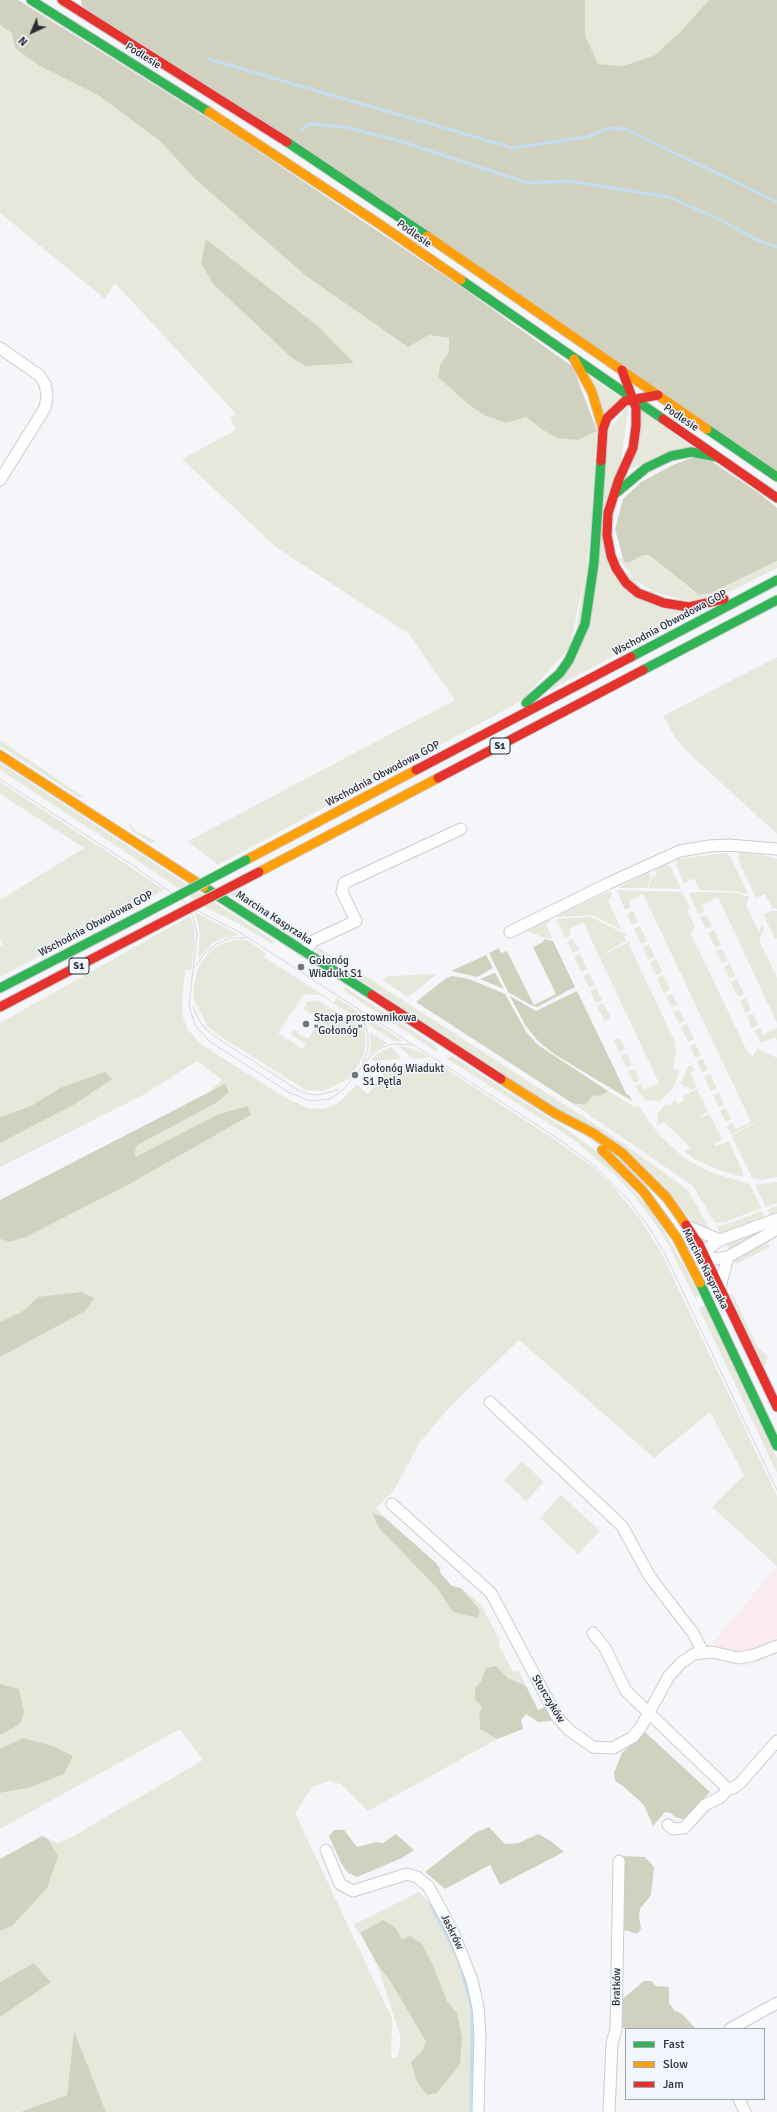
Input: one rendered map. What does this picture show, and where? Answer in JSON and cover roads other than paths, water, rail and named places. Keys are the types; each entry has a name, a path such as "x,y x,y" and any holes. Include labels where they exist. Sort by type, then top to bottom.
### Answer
{"main road":[{"name":"Podlesie","path":"31,0 248,137 375,221 777,498"},
{"name":"Podlesie","path":"62,0 244,114 390,210 777,477"},
{"path":"497,728 560,673 569,660 580,637 589,608 592,587 603,429 592,392 574,359"},
{"path":"622,370 636,408 636,437 608,513 611,556 620,576 638,593 664,603 689,607 705,605 761,589"},
{"path":"603,429 613,412 625,401 658,395"},
{"path":"614,495 646,468 671,456 690,452 717,457"},
{"name":"Wschodnia Obwodowa GOP","path":"0,988 777,580"},
{"name":"S1","path":"0,1007 777,600"},
{"name":"Marcina Kasprzaka","path":"0,754 556,1114 600,1138 629,1159 662,1194 688,1226 706,1256 777,1407"},
{"name":"Marcina Kasprzaka","path":"556,1114 595,1144 636,1183 671,1228 691,1264 777,1446"}],"street":[{"path":"0,348 39,375 45,384 47,396 45,408 0,480"},
{"path":"304,951 313,941 356,921 342,892 344,883 461,829"},
{"path":"510,932 609,883 680,851 710,846 728,845 747,845 777,849"},
{"path":"691,1264 706,1256 709,1248 720,1240 777,1219"},
{"path":"688,1226 698,1233 720,1240"},
{"path":"706,1256 715,1259 728,1257 777,1229"},
{"path":"720,1286 728,1257"},
{"path":"490,1402 618,1521 629,1536 650,1577 693,1633 703,1652 739,1658 754,1655 777,1646"},
{"name":"Storczyków","path":"392,1504 491,1594 557,1717 569,1730 593,1746 613,1748 624,1744 633,1737 675,1669 694,1654 703,1652"},
{"path":"593,1633 604,1648 626,1691 648,1714 728,1788"},
{"path":"668,1825 673,1829 684,1828 705,1806 721,1797 728,1788 740,1783 777,1741"},
{"name":"Jaskrów","path":"326,1850 340,1884 353,1891 407,1874 417,1877 428,1886 453,1932 472,1980 478,2007 480,2034 478,2112"},
{"name":"Bratków","path":"609,2112 612,2043 616,2029 619,1861"},
{"path":"732,2028 777,2003"},
{"path":"739,2100 745,2112"}],"waterway":[{"path":"208,59 513,148 587,137 608,128 625,129 777,202"},
{"path":"301,130 310,124 346,127 400,141 528,183 568,181 669,197 723,221 755,239 777,247"},
{"path":"431,1905 457,1956"},
{"path":"460,1964 472,2009 471,2112"}],"tram line":[{"path":"0,779 135,867 196,910 241,933 563,1142 597,1168 630,1202 648,1226 664,1252 777,1490"},
{"path":"185,905 193,916 197,935 189,1005 195,1025 209,1041 288,1092 310,1101 330,1099 343,1090 368,1059 379,1049 392,1044 412,1045"},
{"path":"196,966 205,953 218,943 231,938 246,938"},
{"path":"193,1007 200,1022 211,1034 298,1090 308,1094 318,1095 338,1090"},
{"path":"360,1011 368,1033 368,1048 363,1063"}],"place":[{"name":"Gołonóg Wiadukt S1","path":"301,967"},
{"name":"Stacja prostownikowa \"Gołonóg\"","path":"306,1024"},
{"name":"Gołonóg Wiadukt S1 Pętla","path":"355,1075"}]}
